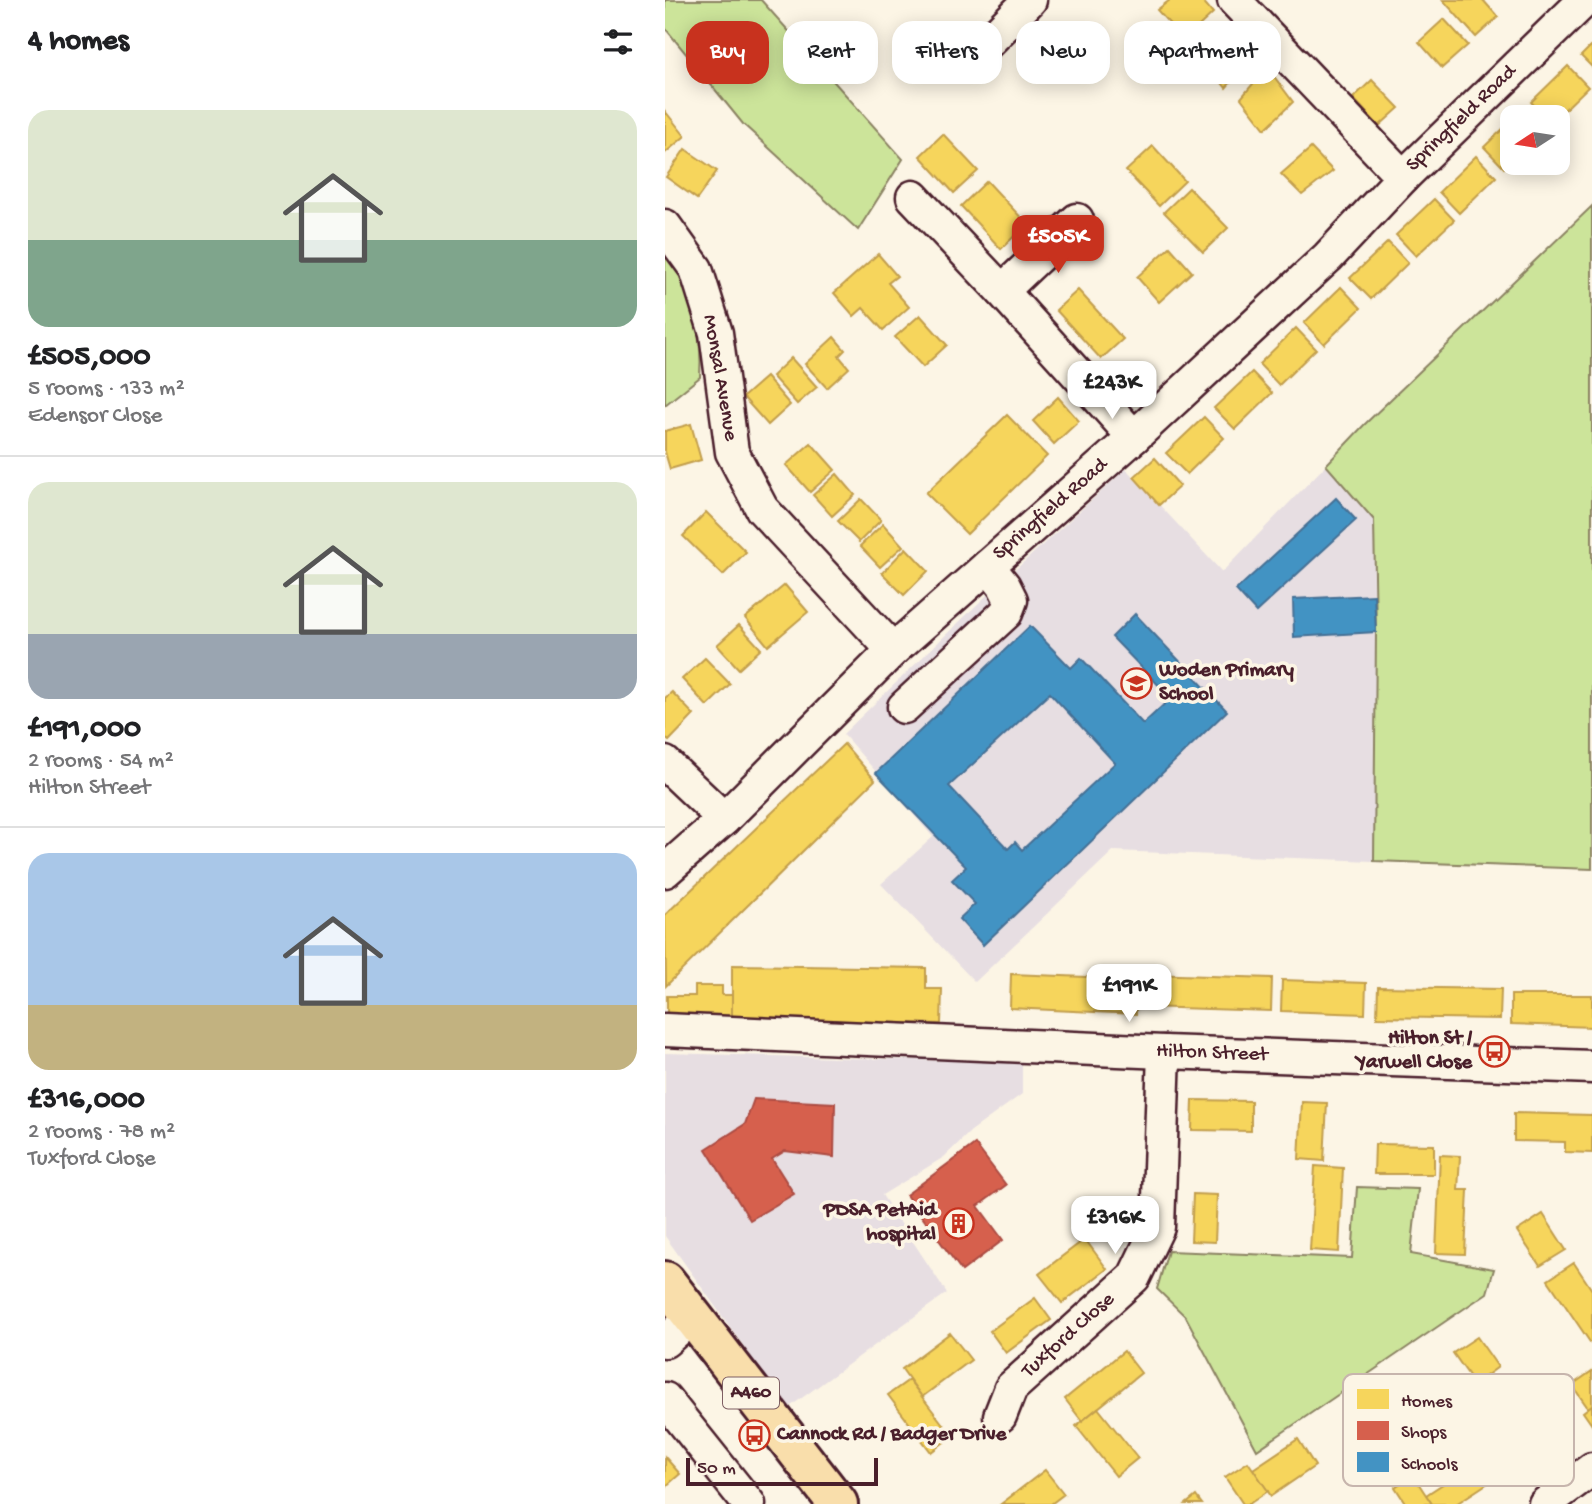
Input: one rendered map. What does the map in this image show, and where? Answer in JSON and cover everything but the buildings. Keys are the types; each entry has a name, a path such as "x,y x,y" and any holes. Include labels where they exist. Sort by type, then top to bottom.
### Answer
{"highway":[{"name":"A460","path":"665,1281 679,1329 838,1504"}],"street":[{"path":"1002,28 1030,0"},
{"path":"1234,0 1403,177"},
{"name":"Springfield Road","path":"665,871 723,819 893,650 1134,438 1328,257 1403,177 1585,0"},
{"path":"913,197 1134,438"},
{"path":"1002,291 1077,220"},
{"name":"Monsal Avenue","path":"665,226 696,269 716,333 732,452 762,509 893,650"},
{"path":"904,707 1006,613 1011,600 988,566"},
{"path":"665,764 723,819"},
{"name":"Hilton Street","path":"665,1030 1592,1067"},
{"name":"Tuxford Close","path":"1000,1416 1011,1388 1134,1277 1157,1227 1164,1052"},
{"path":"665,1399 749,1504"},
{"path":"1574,1482 1592,1469"},
{"path":"1545,1504 1569,1486"}],"shaded area":[{"name":"Woden Primary School","path":"1326,465 1374,520 1374,861 1113,851 975,982 881,884 933,837 843,734 984,598 1126,469 1222,572"},
{"path":"665,1053 1022,1063 1022,1094 971,1131 944,1157 882,1195 947,1293 788,1408 665,1236"}],"green space":[{"path":"665,0 761,0 783,25 783,84 836,84 903,159 858,230 743,124 710,84 769,84 769,21 686,21 686,54 665,28"},
{"path":"1592,206 1592,869 1374,861 1374,520 1326,465 1364,425"},
{"path":"668,256 674,258 691,301 700,346 700,377 665,405 665,259"},
{"path":"1357,1187 1418,1189 1411,1254 1494,1269 1487,1293 1368,1374 1343,1374 1343,1391 1257,1450 1186,1317 1157,1289 1168,1251 1352,1258"}],"place":[{"name":"Woden Primary School","path":"1136,683"},
{"name":"Hilton St / Yarwell Close","path":"1495,1051"},
{"name":"PDSA PetAid hospital","path":"959,1223"},
{"name":"Cannock Rd / Badger Drive","path":"754,1435"}]}
